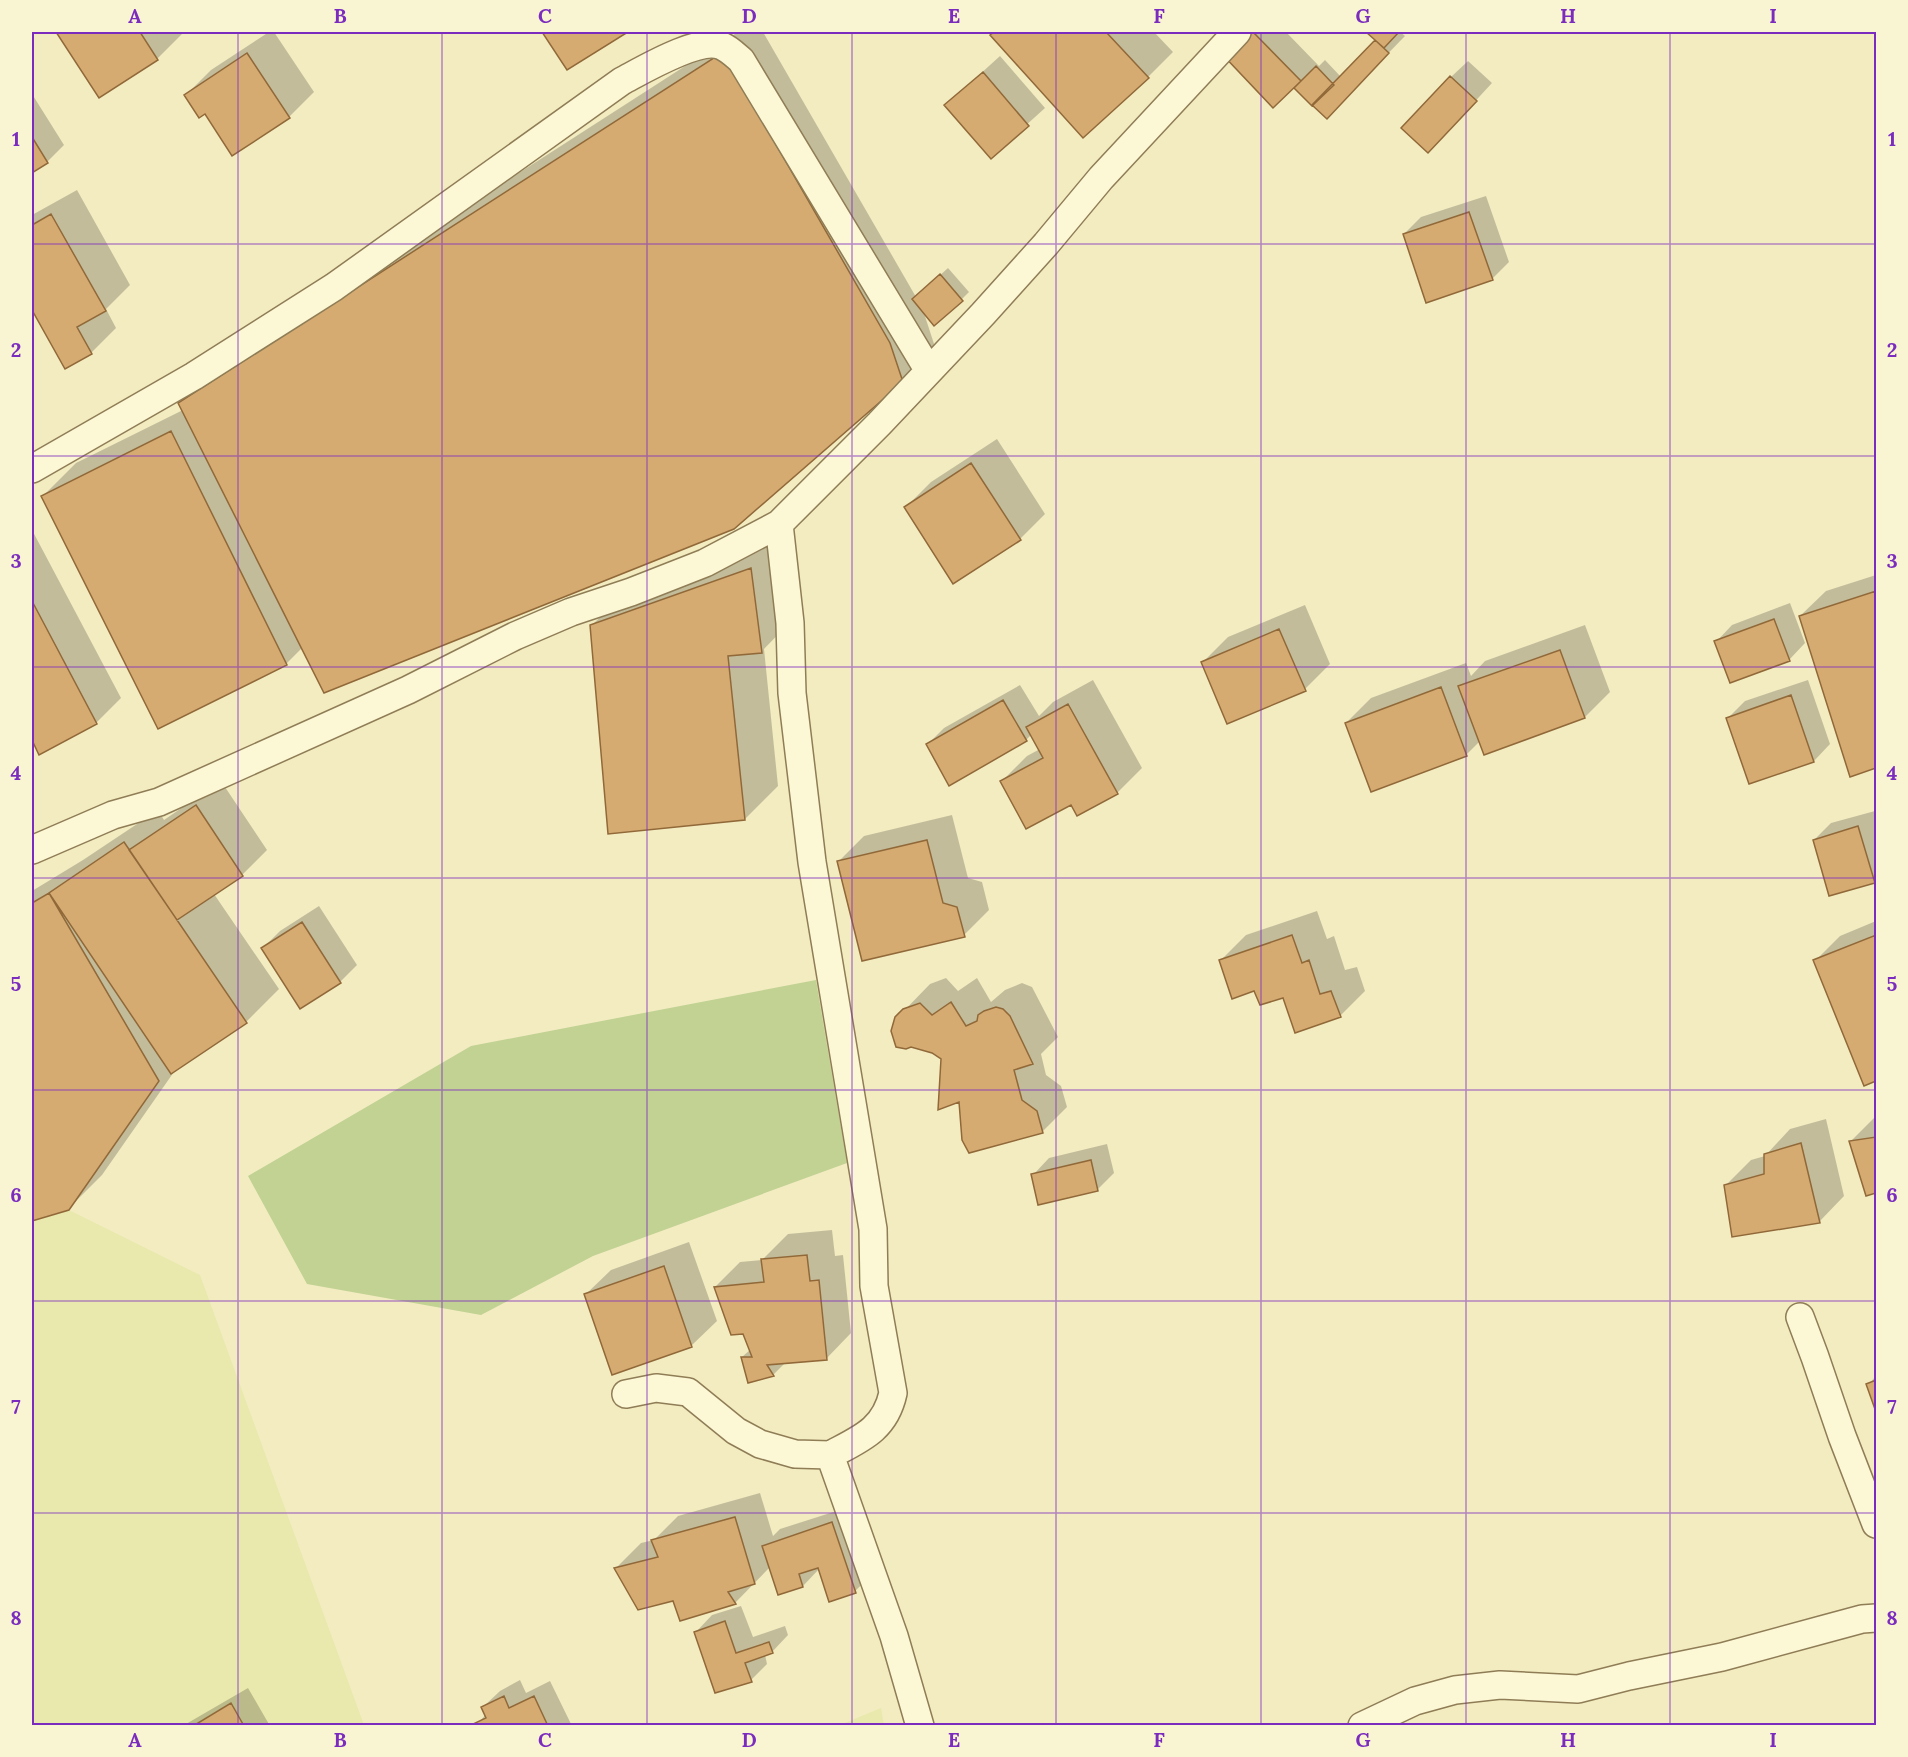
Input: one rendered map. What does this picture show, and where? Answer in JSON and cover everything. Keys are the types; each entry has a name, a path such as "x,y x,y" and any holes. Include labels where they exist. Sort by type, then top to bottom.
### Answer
{"street":[{"path":"32,850 113,815 159,802 408,690 515,636 571,612 631,592 705,562 779,524 929,371 1046,244 1101,178 1237,32"},
{"path":"32,469 194,376 334,287 622,81 662,59 695,46 721,45 741,60 929,371"},
{"path":"626,1394 656,1388 688,1392 736,1431 760,1444 795,1454 830,1455 875,1428 890,1407 893,1393 874,1286 873,1229 812,862 792,693 790,623 779,524"},
{"path":"1800,1317 1876,1524"},
{"path":"830,1455 894,1636 920,1725"},
{"path":"1362,1725 1415,1701 1455,1690 1500,1685 1578,1689 1722,1657 1825,1629 1876,1618"}],"green space":[{"path":"816,980 847,1163 593,1256 481,1315 307,1284 248,1176 471,1046"},
{"path":"69,1210 200,1275 364,1725 32,1726 32,1221"},
{"path":"881,1708 884,1725 840,1725"}],"building":[{"path":"56,32 140,32 158,60 99,98"},
{"path":"542,32 628,32 567,70"},
{"path":"994,32 1106,32 1149,78 1083,138 990,35"},
{"path":"1244,32 1253,32 1301,81 1273,108 1221,53"},
{"path":"1366,32 1399,32 1384,48"},
{"path":"1375,40 1389,53 1327,119 1312,105"},
{"path":"723,52 890,343 903,382 734,529 324,693 178,403"},
{"path":"247,53 290,118 232,156 205,114 199,118 184,95"},
{"path":"1316,66 1334,85 1312,106 1294,88"},
{"path":"983,72 1029,126 991,159 944,105"},
{"path":"1450,76 1477,101 1428,153 1401,128"},
{"path":"32,137 48,163 32,173"},
{"path":"1469,212 1493,280 1426,303 1403,234"},
{"path":"51,214 106,311 77,327 92,354 65,369 32,310 32,225"},
{"path":"940,274 963,301 934,326 912,299"},
{"path":"171,431 287,665 158,729 41,496"},
{"path":"971,463 1021,540 953,584 904,507"},
{"path":"751,568 762,653 728,656 745,820 608,834 590,625"},
{"path":"1876,591 1876,768 1850,777 1799,616"},
{"path":"32,601 97,724 39,755 32,740"},
{"path":"1774,619 1790,661 1730,683 1714,641"},
{"path":"1279,629 1306,691 1227,724 1201,662"},
{"path":"1560,650 1585,718 1484,755 1458,686"},
{"path":"1441,687 1467,756 1371,792 1345,723"},
{"path":"1791,695 1814,762 1749,784 1726,718"},
{"path":"1003,700 1027,741 949,786 926,744"},
{"path":"1068,704 1118,794 1077,816 1071,805 1026,829 1000,781 1043,758 1026,727"},
{"path":"196,805 243,876 177,920 129,850"},
{"path":"1858,826 1875,883 1829,896 1813,840"},
{"path":"927,840 943,903 957,907 965,937 862,961 837,861"},
{"path":"124,842 247,1023 171,1074 49,893"},
{"path":"49,893 159,1081 69,1210 32,1221 32,903"},
{"path":"302,922 341,983 300,1009 261,948"},
{"path":"1292,935 1302,963 1309,960 1320,994 1331,991 1341,1017 1295,1033 1283,998 1260,1005 1254,991 1232,999 1219,960"},
{"path":"1876,935 1876,1081 1864,1086 1813,960"},
{"path":"951,1002 966,1026 977,1021 978,1015 984,1011 996,1007 1003,1009 1010,1016 1033,1064 1014,1070 1022,1100 1037,1111 1043,1133 969,1153 962,1140 959,1102 938,1110 941,1059 932,1053 911,1047 906,1049 896,1047 891,1031 895,1017 903,1009 920,1003 932,1015"},
{"path":"1876,1137 1876,1193 1866,1196 1849,1141"},
{"path":"1801,1143 1820,1223 1732,1237 1724,1185 1764,1174 1764,1154"},
{"path":"1091,1160 1098,1191 1038,1205 1031,1174"},
{"path":"807,1255 810,1281 819,1280 827,1360 767,1365 774,1376 748,1383 741,1357 752,1357 743,1334 731,1335 714,1287 764,1282 761,1259"},
{"path":"664,1266 692,1347 612,1375 584,1294"},
{"path":"1876,1380 1876,1412 1866,1384"},
{"path":"735,1517 755,1584 728,1592 736,1604 680,1621 673,1601 638,1610 614,1568 658,1557 651,1540"},
{"path":"832,1522 856,1593 829,1602 818,1568 799,1574 803,1587 778,1595 762,1546"},
{"path":"725,1621 736,1653 769,1642 773,1653 745,1663 752,1682 715,1693 694,1632"},
{"path":"504,1696 509,1708 534,1696 548,1726 474,1726 473,1724 486,1718 481,1707"},
{"path":"231,1703 244,1726 193,1726"}]}
